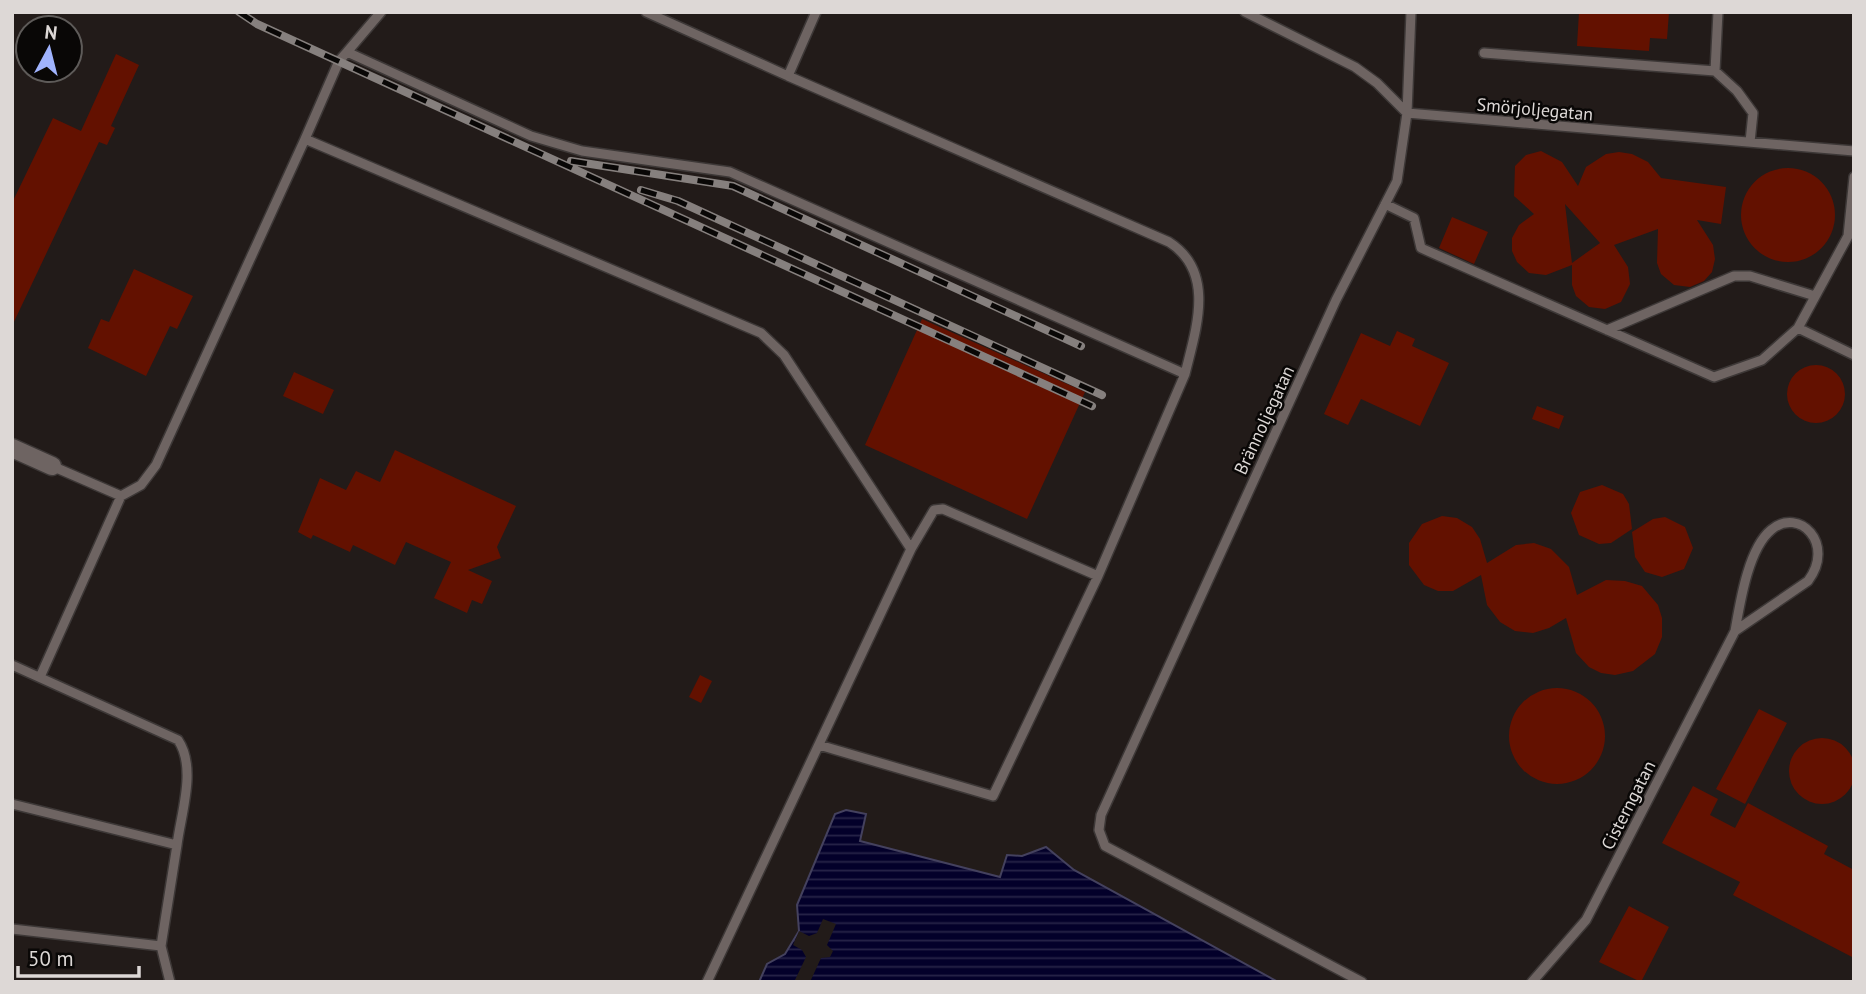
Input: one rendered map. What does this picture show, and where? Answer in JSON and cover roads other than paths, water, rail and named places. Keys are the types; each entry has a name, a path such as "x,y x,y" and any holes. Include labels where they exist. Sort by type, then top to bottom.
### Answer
{"street":[{"path":"12,448 52,467"}],"lane":[{"path":"40,677 121,496 141,485 156,465 339,61 381,12"},
{"path":"646,12 1169,242 1184,252 1193,266 1200,293 1185,374 1098,576 993,796 819,744"},
{"path":"788,76 816,12"},
{"path":"1245,12 1355,67 1377,83 1407,113"},
{"name":"Brännoljegatan","path":"1362,982 1105,846 1099,830 1101,815 1270,442 1336,300 1397,181 1407,113 1411,12"},
{"path":"1715,71 1718,12"},
{"path":"347,52 531,136 582,150 730,172 1185,374"},
{"path":"1484,53 1715,71 1737,92 1753,113 1750,142"},
{"name":"Smörjoljegatan","path":"1407,113 1854,150"},
{"path":"304,139 761,333 784,355 911,549"},
{"path":"1385,204 1414,218 1421,248 1714,377 1762,360 1798,328 1848,236 1854,177"},
{"path":"1607,330 1734,276 1750,276 1815,296"},
{"path":"1798,328 1854,355"},
{"path":"52,467 121,496"},
{"path":"707,982 911,549 934,510 943,509 1098,576"},
{"name":"Cisterngatan","path":"1532,982 1586,920 1735,631 1741,595 1758,548 1771,530 1789,524 1809,531 1820,549 1814,573 1808,581 1735,631"},
{"path":"12,665 178,740 185,751 188,764 161,946 170,982"},
{"path":"12,804 177,845"},
{"path":"12,929 161,946"}],"railway":[{"path":"239,12 257,24 1092,406"},
{"path":"571,161 733,186 1081,346"},
{"path":"641,190 678,201 1102,395"}]}
